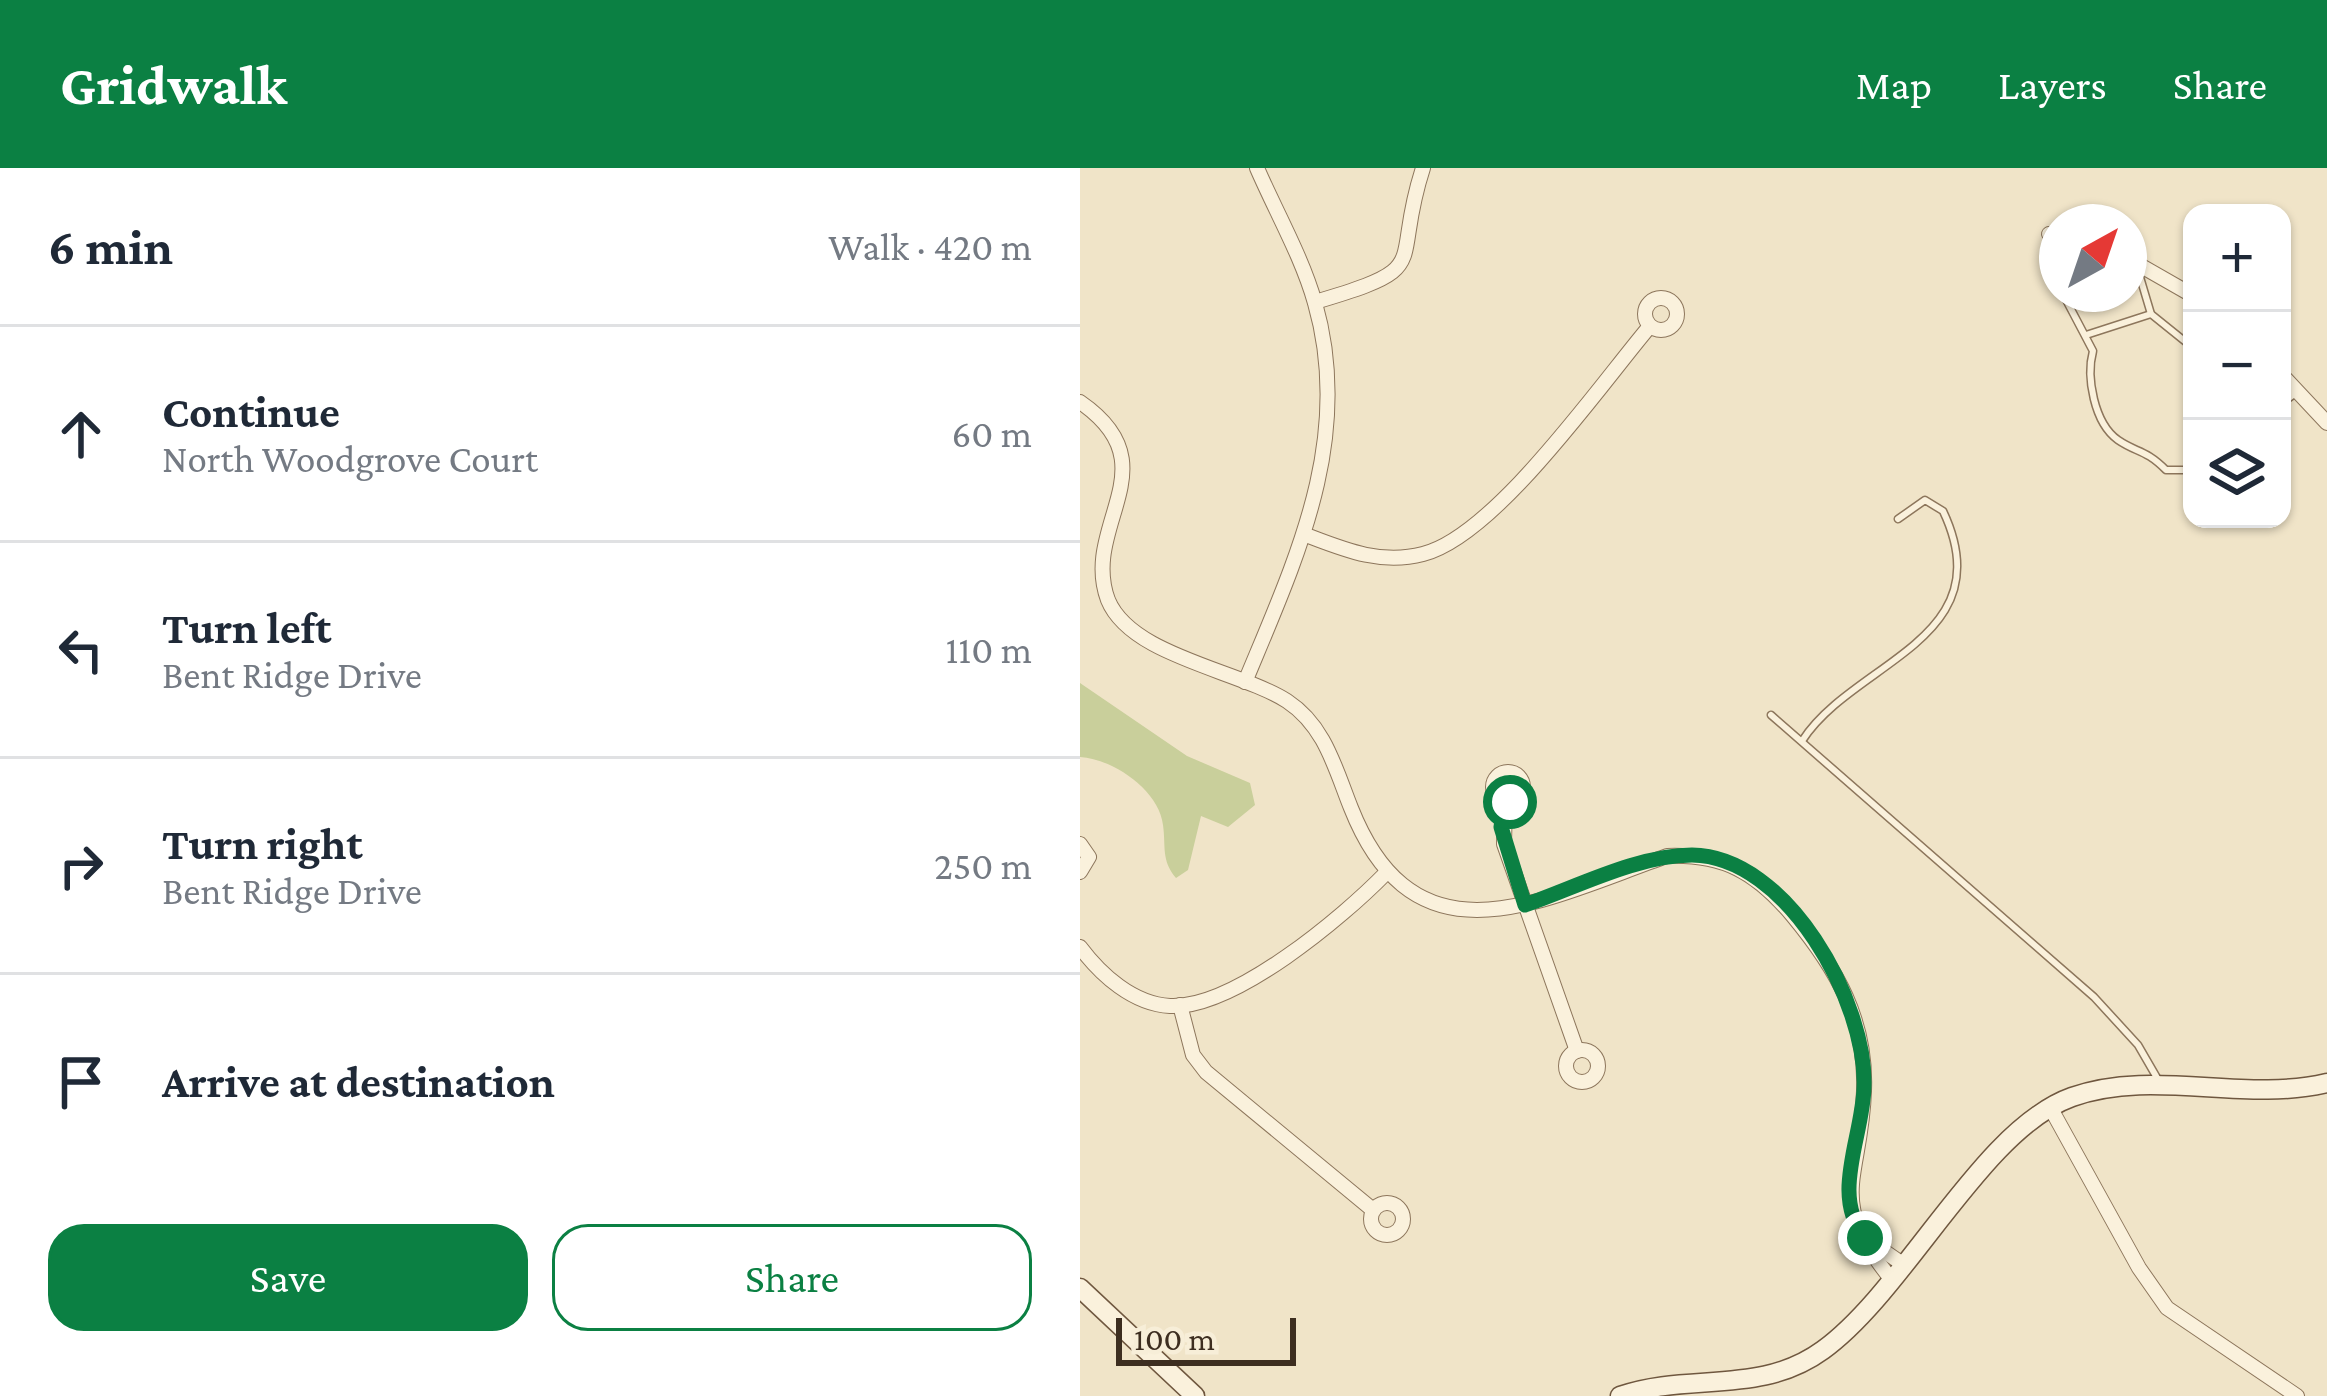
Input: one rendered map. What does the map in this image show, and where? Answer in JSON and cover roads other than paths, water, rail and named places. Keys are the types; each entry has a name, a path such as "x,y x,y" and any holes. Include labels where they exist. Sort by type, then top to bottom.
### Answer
{"street":[{"path":"1245,682 1306,536 1320,488 1329,395 1315,302 1257,168"},
{"path":"1315,302 1381,283 1405,259 1423,168"},
{"path":"2147,269 2183,290"},
{"path":"1306,536 1379,558 1424,554 1462,537 1495,509 1650,326"},
{"path":"2291,386 2327,423"},
{"path":"1080,402 1104,421 1122,458 1119,501 1099,564 1110,606 1132,631 1290,703 1314,725 1371,853 1386,873 1440,907 1489,912 1525,905 1666,856 1720,858 1774,894 1828,959 1854,1014 1864,1092 1849,1202 1867,1250 1898,1272"},
{"path":"1505,802 1501,827 1577,1051"},
{"path":"1080,844 1089,857 1080,872"},
{"path":"1080,947 1131,995 1180,1005 1204,1000 1298,950 1386,873"},
{"path":"1180,1005 1193,1054 1206,1072 1373,1210"},
{"path":"1620,1396 1728,1390 1777,1376 1808,1360 1855,1323 2011,1138 2050,1107 2092,1093 2162,1086 2259,1091 2327,1083"},
{"path":"2050,1107 2129,1252 2168,1308 2297,1396"},
{"path":"1080,1288 1195,1396"}],"lane":[{"path":"2147,302 2151,314 2183,340"},
{"path":"2072,312 2093,350 2090,363 2097,410 2113,435 2144,448 2166,470 2183,470"},
{"path":"2084,336 2151,314"},
{"path":"2291,396 2296,392"},
{"path":"1802,741 1819,717 1907,651 1952,598 1956,563 1943,511 1925,500 1898,519"},
{"path":"1771,715 2095,997 2138,1045 2162,1086"}]}
